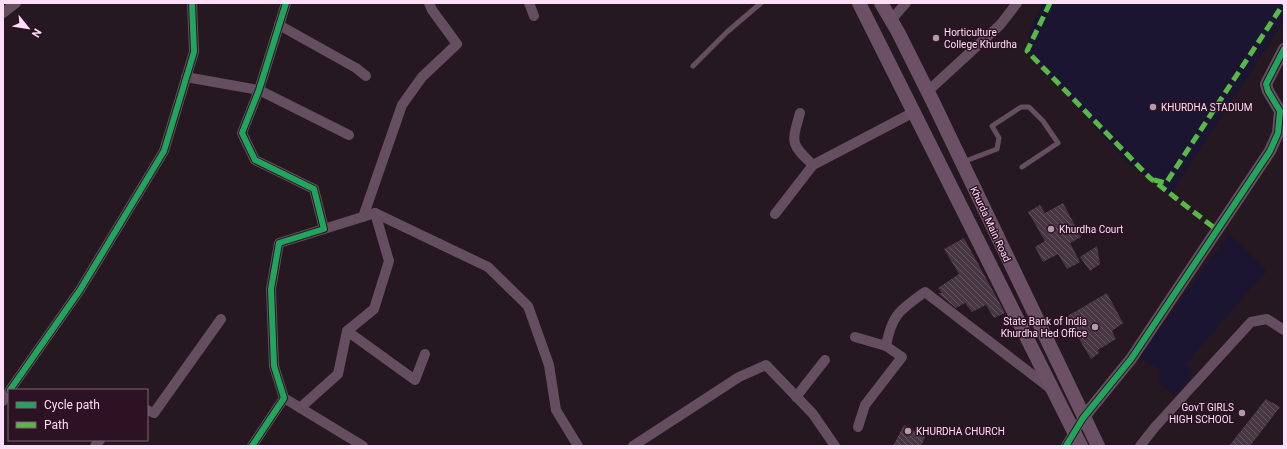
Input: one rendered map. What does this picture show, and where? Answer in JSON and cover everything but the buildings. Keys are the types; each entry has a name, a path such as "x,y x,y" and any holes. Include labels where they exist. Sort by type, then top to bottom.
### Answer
{"main road":[{"name":"Khurda Main Road","path":"859,3 1081,446"},
{"name":"Khurda Main Road","path":"881,3 928,91 1098,446"}],"street":[{"path":"3,13 16,3"},
{"path":"11,389 80,290 164,151 194,52 192,3"},
{"path":"286,3 259,90 242,133 255,160 314,189 324,229"},
{"path":"363,217 402,105 422,77 457,44 432,10 429,3"},
{"path":"529,3 534,16"},
{"path":"891,20 906,3"},
{"path":"928,91 1000,25 1017,3"},
{"path":"279,25 356,68 366,76"},
{"path":"1066,446 1084,418 1131,358 1270,151 1278,133 1280,111 1268,91 1266,84 1284,49"},
{"path":"186,77 259,90 349,135"},
{"path":"775,214 812,165 914,112"},
{"path":"800,113 794,142 796,148 812,165"},
{"path":"300,408 338,374 347,331 374,309 389,261 374,213"},
{"path":"363,446 284,398 274,366 271,289 279,243 374,213 488,267 528,306 549,365 556,410 578,446"},
{"path":"886,346 889,330 900,310 925,292 1054,392"},
{"path":"148,410 154,412 221,319"},
{"path":"1140,446 1154,427 1251,322 1267,319 1284,330"},
{"path":"347,331 415,380 425,354"},
{"path":"855,337 886,346 902,357 864,405 858,427"},
{"path":"796,397 825,360"},
{"path":"633,446 739,377 766,365 813,414 835,446"},
{"path":"252,446 284,398"}],"lane":[{"path":"693,66 727,32 761,3"},
{"path":"962,162 998,149 999,138 992,126 1021,107 1029,107 1043,120 1058,143 1022,168"}],"shaded area":[{"name":"KHURDHA STADIUM","path":"1043,3 1284,3 1284,21 1171,194 1128,163 1027,51 1031,27"},
{"path":"1229,234 1267,271 1205,341 1187,364 1193,373 1175,395 1158,382 1160,370 1139,357"}],"marked path":[{"path":"1050,3 1027,51 1150,178 1217,230"},
{"path":"1154,180 1166,183 1284,3"}],"cycle path":[{"path":"11,389 80,290 164,151 194,52 192,3"},
{"path":"252,446 284,398 274,366 271,289 279,243 324,229 314,189 255,160 242,133 259,90 286,3"},
{"path":"1066,446 1083,418 1131,359 1270,151 1278,133 1280,111 1268,91 1266,84 1284,49"}],"place":[{"name":"Horticulture College Khurdha","path":"936,38"},
{"name":"KHURDHA STADIUM","path":"1153,107"},
{"name":"Khurdha Court","path":"1051,229"},
{"name":"State Bank of India Khurdha Hed Office","path":"1095,327"},
{"name":"GovT GIRLS HIGH SCHOOL","path":"1242,413"},
{"name":"KHURDHA CHURCH","path":"908,431"}]}
